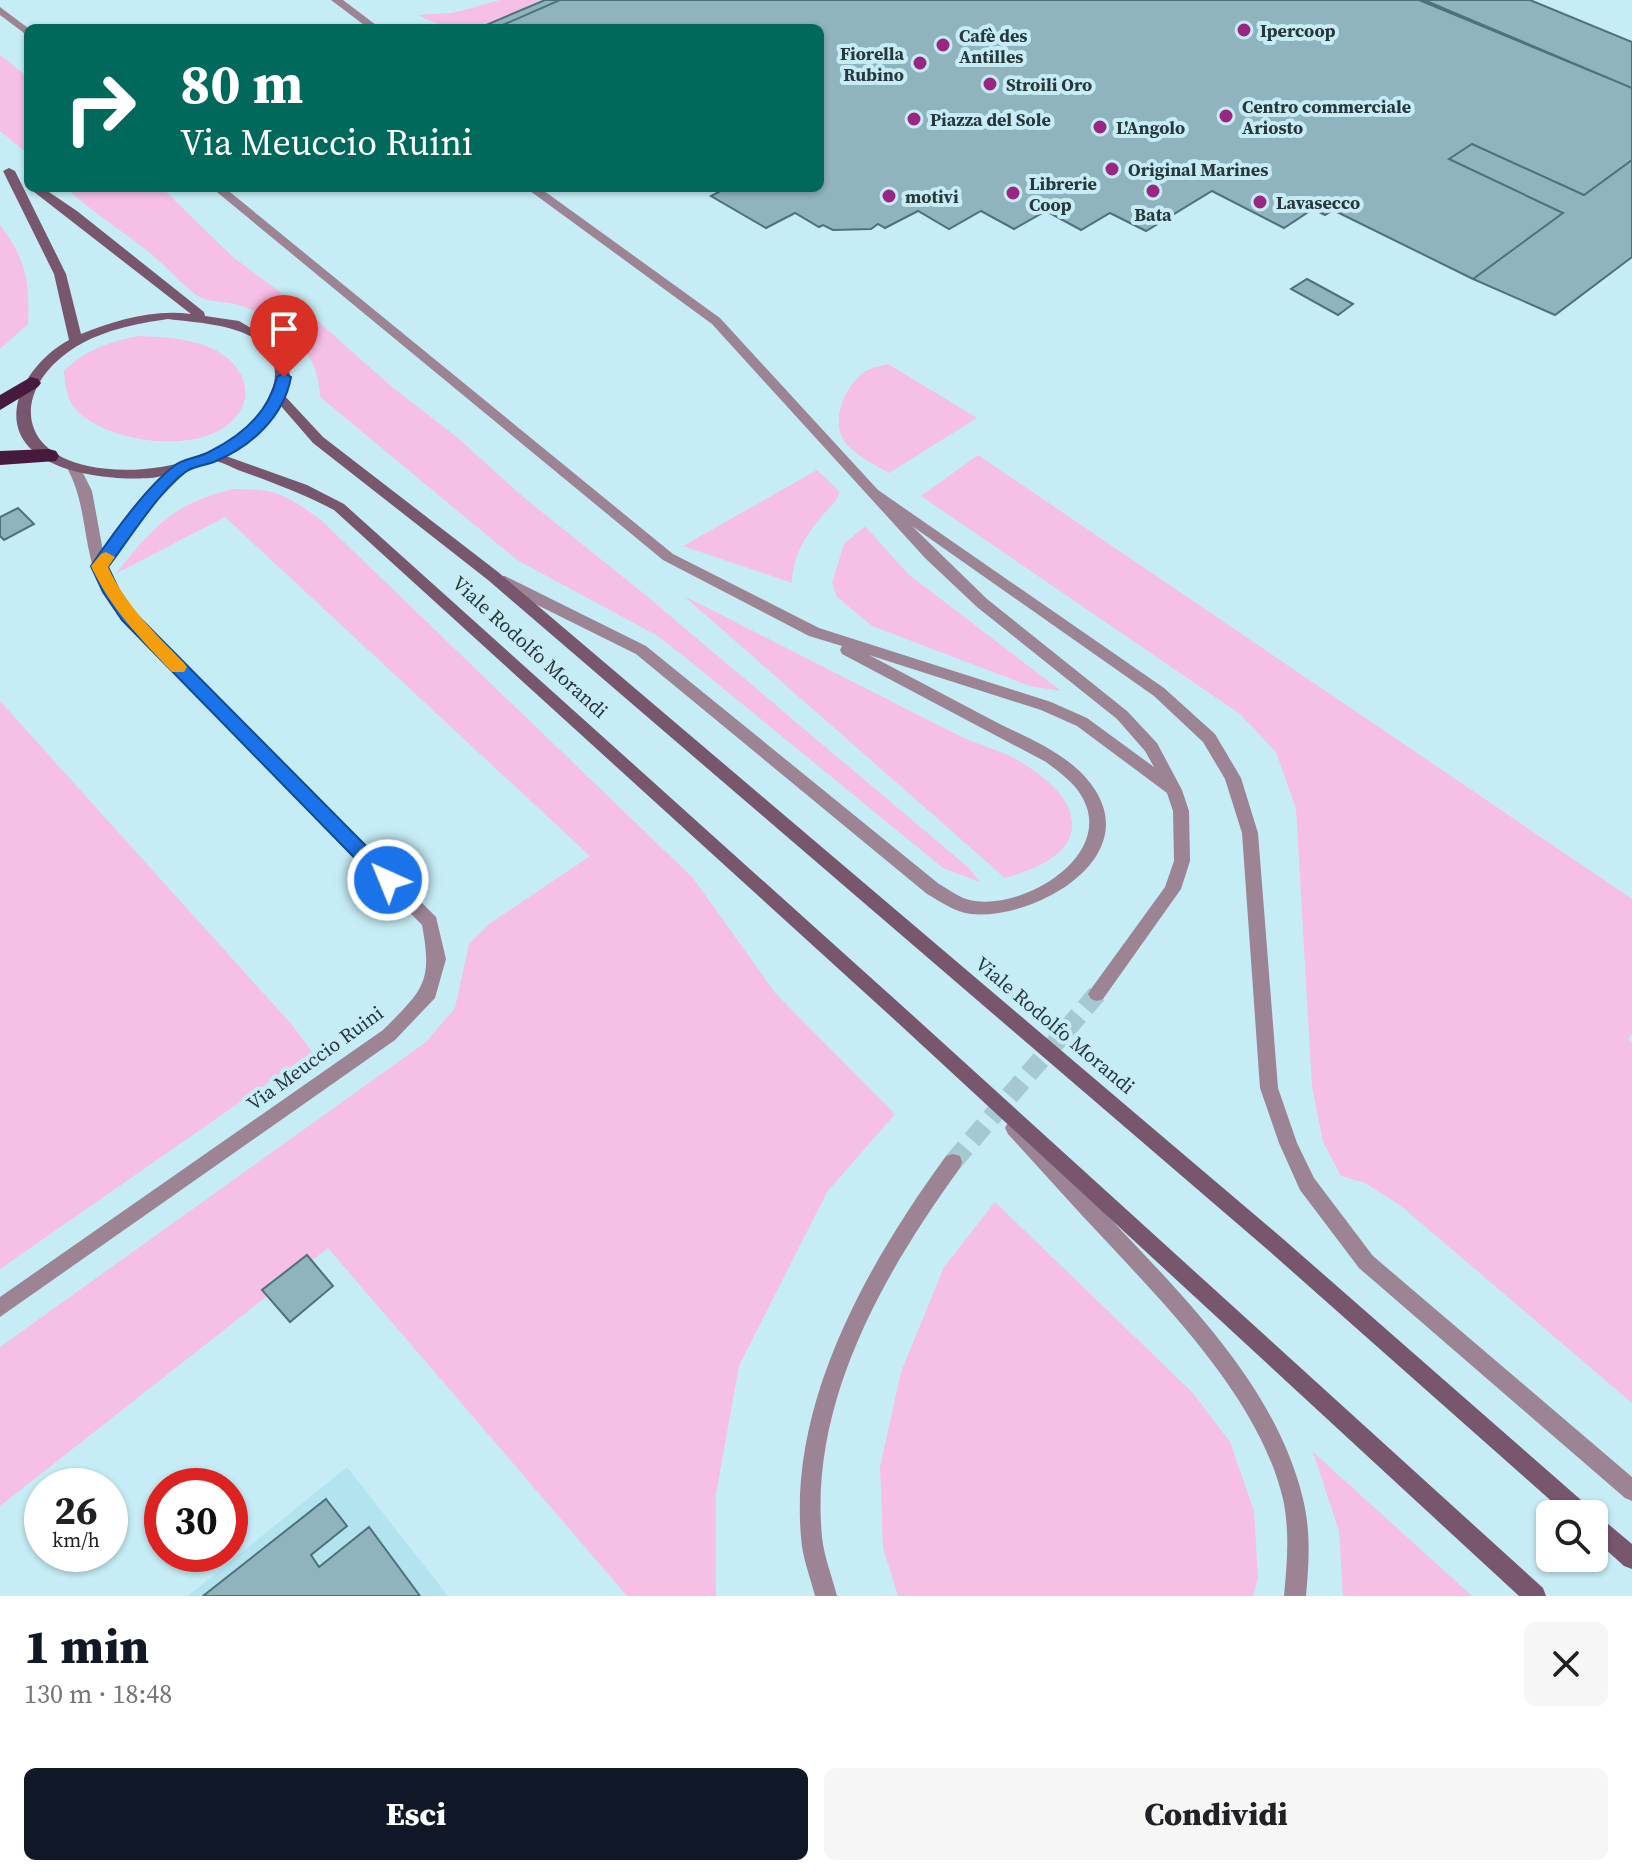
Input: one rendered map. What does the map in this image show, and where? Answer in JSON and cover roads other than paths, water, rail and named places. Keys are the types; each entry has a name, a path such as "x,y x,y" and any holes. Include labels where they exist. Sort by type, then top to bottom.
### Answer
{"highway":[{"path":"0,404 31,383"},
{"path":"0,458 49,456"}],"street":[{"path":"336,0 369,24"},
{"path":"0,10 24,30"},
{"path":"5,167 24,180"},
{"path":"5,167 60,274 76,342"},
{"path":"41,192 97,232 200,315"},
{"name":"Viale Rodolfo Morandi","path":"223,192 668,557 1052,758 1078,779 1092,799 1099,823 1093,848 1078,869 1054,889 1021,903 969,907 933,889 641,650 493,576"},
{"path":"538,192 716,321 930,555 982,603 1122,715 1151,747 1174,790 1181,811 1182,861 1173,889 1097,994"},
{"path":"200,315 251,329 269,343 280,359 284,377 280,397 255,430 213,456 182,468 120,475 74,468 49,456 32,441 23,423 23,403 31,383 50,361 76,342 136,319 200,315"},
{"name":"Viale Rodolfo Morandi","path":"280,397 318,440 493,576 1263,1234 1566,1500"},
{"name":"Viale Rodolfo Morandi","path":"213,456 302,488 339,507 1535,1596"},
{"name":"Via Meuccio Ruini","path":"0,1308 389,1035 426,998 437,959 430,922 128,616 111,592 100,566 82,481 74,468"},
{"path":"100,566 153,497 182,468"},
{"path":"874,493 1147,683 1209,738 1233,778 1250,833 1269,1088 1288,1143 1307,1184 1366,1262 1632,1491"},
{"name":"Viale Rodolfo Morandi","path":"814,632 1046,706 1082,722 1174,790"},
{"name":"Viale Rodolfo Morandi","path":"967,1077 1184,1313 1222,1360 1261,1417 1285,1475 1299,1533 1295,1596"},
{"path":"826,1596 811,1541 811,1487 819,1433 844,1349 874,1287 922,1202 953,1162"},
{"path":"1608,1537 1632,1558"}],"tunnel":[{"path":"953,1162 1097,994"}],"place":[{"name":"Ipercoop","path":"1244,30"},
{"name":"Cafè des Antilles","path":"943,45"},
{"name":"Fiorella Rubino","path":"920,63"},
{"name":"Stroili Oro","path":"990,84"},
{"name":"Centro commerciale Ariosto","path":"1226,116"},
{"name":"Piazza del Sole","path":"914,119"},
{"name":"L'Angolo","path":"1100,127"},
{"name":"Original Marines","path":"1112,169"},
{"name":"Bata","path":"1153,191"},
{"name":"Librerie Coop","path":"1013,193"},
{"name":"motivi","path":"889,196"},
{"name":"Lavasecco","path":"1260,202"}]}
